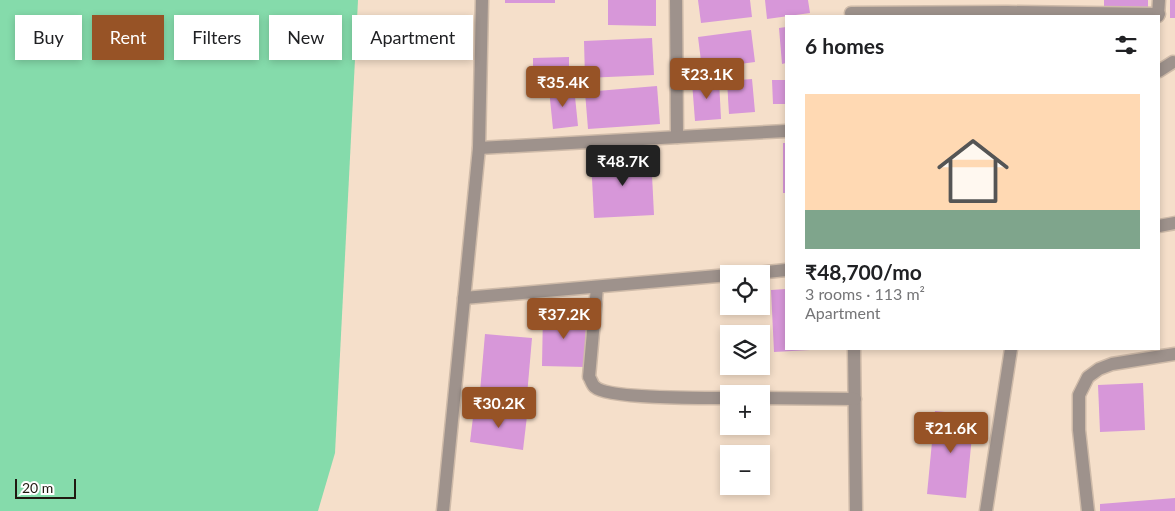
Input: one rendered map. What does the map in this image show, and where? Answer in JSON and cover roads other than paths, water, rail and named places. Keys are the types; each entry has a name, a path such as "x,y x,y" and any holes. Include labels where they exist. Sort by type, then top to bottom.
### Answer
{"street":[{"path":"442,511 479,148 482,0"},
{"path":"676,0 677,137"},
{"path":"850,0 851,15 1007,9 1158,15 1159,0"},
{"path":"1160,58 1174,62"},
{"path":"1160,70 1174,62"},
{"path":"479,148 785,130"},
{"path":"1160,226 1175,223"},
{"path":"770,272 785,270"},
{"path":"464,298 720,276"},
{"path":"598,287 589,376 594,387 604,391 663,398 720,398"},
{"path":"854,350 856,511"},
{"path":"986,511 1011,350"},
{"path":"1088,511 1079,430 1079,395 1088,377 1099,369 1112,364 1175,354"},
{"path":"770,398 855,399"}]}
